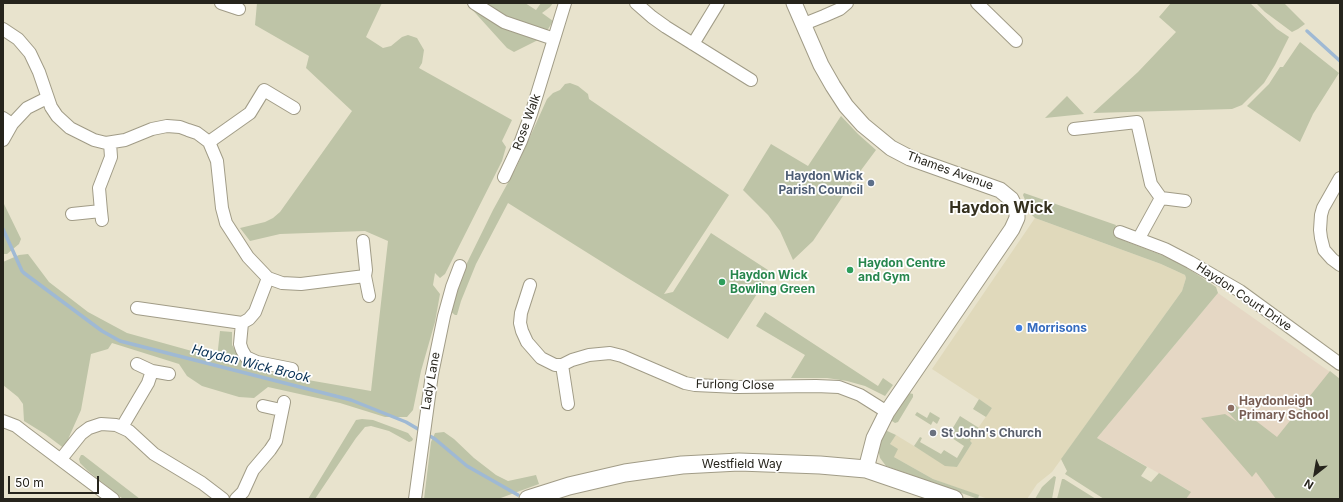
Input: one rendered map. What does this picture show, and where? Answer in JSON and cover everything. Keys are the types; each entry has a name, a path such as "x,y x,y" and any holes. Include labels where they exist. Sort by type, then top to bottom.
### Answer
{"main road":[{"name":"Westfield Way","path":"533,497 560,488 624,473 689,465 739,462 866,469 954,499"}],"street":[{"path":"474,3 508,24 554,39"},
{"name":"Rose Walk","path":"504,177 524,134 547,65 565,3"},
{"path":"636,3 652,17 751,80"},
{"path":"693,44 718,3"},
{"name":"Thames Avenue","path":"794,3 821,65 833,86 849,110 873,133 891,148 910,158 1000,190 1012,199 1017,211 1017,218 1012,229 887,412 874,438 866,469"},
{"path":"804,24 840,8 846,3"},
{"path":"977,3 1016,41"},
{"path":"225,4 239,9"},
{"path":"3,28 18,39 30,53 39,72 47,98 57,116 70,128 94,140 110,142 125,140 152,129 167,126 180,127 202,136 209,142 217,161 222,208 226,223 248,257 268,278 282,283 301,284 365,276"},
{"path":"209,142 250,113 264,90 294,108"},
{"path":"3,140 8,121 27,108 47,98"},
{"path":"1074,129 1137,122 1151,184 1161,198 1185,201"},
{"path":"72,214 102,216 99,188 102,177 110,161 110,142"},
{"path":"1340,178 1323,208 1321,215 1320,238 1324,250 1332,260 1340,265"},
{"path":"1139,238 1161,198"},
{"name":"Haydon Court Drive","path":"1120,232 1139,238 1190,262 1240,291 1340,364"},
{"path":"363,241 366,270 365,276 369,296"},
{"name":"Lady Lane","path":"415,499 432,374 443,320 452,287 460,266"},
{"path":"137,308 242,323 249,320 255,312 268,278"},
{"path":"530,285 521,313 520,323 522,331 527,342 542,358 555,365 562,365 568,404"},
{"path":"242,323 240,344 246,357 257,362 292,369"},
{"name":"Furlong Close","path":"562,365 572,360 590,355 610,353 622,356 685,383 695,385 738,387 839,387 860,395 887,412"},
{"path":"137,364 152,371 169,374"},
{"path":"122,427 148,383 152,371"},
{"path":"236,499 243,492 253,470 276,441 283,406 263,406"},
{"path":"3,421 18,428 113,499"},
{"path":"61,459 81,434 89,428 101,424 122,427 133,434 154,454 223,499"}],"shaded area":[{"path":"1035,218 1161,264 1185,275 1186,278 1182,291 1052,472 1037,484 1027,499 988,499 933,479 894,457 890,444 896,435 945,465 957,467 972,443 969,441 992,408 932,369"},
{"name":"Haydonleigh Primary School","path":"1218,293 1340,379 1340,499 1186,499 1190,491 1097,438"}],"green space":[{"path":"257,3 382,3 366,37 383,48 391,46 402,37 408,35 417,38 424,50 422,63 419,68 512,120 502,141 506,147 502,161 445,274 440,278 435,273 433,285 440,294 435,322 421,371 413,410 407,417 385,417 340,403 268,387 254,398 239,397 202,386 187,376 179,364 112,343 108,349 91,354 81,410 65,449 24,421 23,404 18,397 3,385 3,262 19,255 28,254 49,282 88,312 127,333 217,358 220,331 232,332 232,345 243,362 262,372 371,391 388,241 365,231 280,234 250,241 240,228 265,222 280,212 352,111 306,68 309,56 255,25"},
{"path":"467,3 525,3 536,10 541,3 553,3 542,13 553,21 540,39 514,52 507,48"},
{"path":"1171,3 1250,3 1277,29 1289,37 1264,83 1242,105 1232,109 1093,113 1138,72 1176,32 1159,17"},
{"path":"1256,3 1284,3 1305,24 1292,32 1265,12"},
{"path":"1300,42 1339,73 1313,114 1300,142 1247,106 1269,84 1280,67 1283,67"},
{"path":"570,83 578,86 588,94 589,99 729,195 664,294 673,292 711,233 771,272 728,339 508,203 476,264 457,315 450,311 465,267 493,210 516,168 547,99 553,93 560,90 565,84"},
{"path":"1067,96 1084,114 1045,118"},
{"path":"841,116 876,150 853,181 813,241 793,260 780,231 768,215 743,190 771,144 808,166"},
{"path":"1024,193 1116,225 1113,233 1125,241 1177,261 1216,287 1218,293 1097,438 1147,467 1141,476 1151,482 1159,473 1191,492 1186,499 1104,499 1065,474 1067,471 1061,459 1182,291 1186,278 1185,275 1161,264 1035,218 1031,214 1023,195"},
{"path":"3,200 21,239 19,244 7,254 3,254"},
{"path":"765,312 878,386 883,378 893,385 885,396 865,386 847,381 827,378 791,378 805,355 756,326"},
{"path":"1330,371 1340,379 1340,499 1276,499 1256,472 1252,477 1201,418 1225,414 1237,422 1226,408 1229,405 1234,404 1277,437"},
{"path":"909,393 913,394 913,397 898,422 895,423 891,420"},
{"path":"979,399 992,408 986,417 973,409"},
{"path":"917,412 927,418 930,412 940,418 937,424 933,421 931,425 915,415"},
{"path":"960,416 979,428 970,441 972,443 957,467 945,466 914,446 920,437 922,438 920,442 941,454 944,450 957,458 964,446 952,438 954,434 951,431"},
{"path":"356,420 373,420 408,433 413,439 409,442 389,431 371,426 365,427 315,499 308,499"},
{"path":"885,430 896,435 890,444 898,449 894,457 933,479 979,495 978,499 886,466 880,458 878,449 878,445"},
{"path":"444,432 496,475 508,481 536,475 539,484 498,499 424,499 431,442 435,433"},
{"path":"81,455 140,499 123,499 80,463 79,459"},
{"path":"1054,476 1056,477 1052,499 1035,499 1042,487"},
{"path":"1062,479 1064,479 1096,499 1057,499"}],"waterway":[{"path":"1307,31 1340,61"},
{"name":"Haydon Wick Brook","path":"3,229 24,273 102,331 120,341 351,400 406,422 435,439 467,466 518,495"}],"place":[{"name":"Haydon Wick Parish Council","path":"871,183"},
{"name":"Haydon Centre and Gym","path":"850,270"},
{"name":"Haydon Wick Bowling Green","path":"722,282"},
{"name":"Morrisons","path":"1019,328"},
{"name":"Haydonleigh Primary School","path":"1231,408"},
{"name":"St John's Church","path":"933,433"}],"district":[{"name":"Haydon Wick","path":"1001,208"}]}
